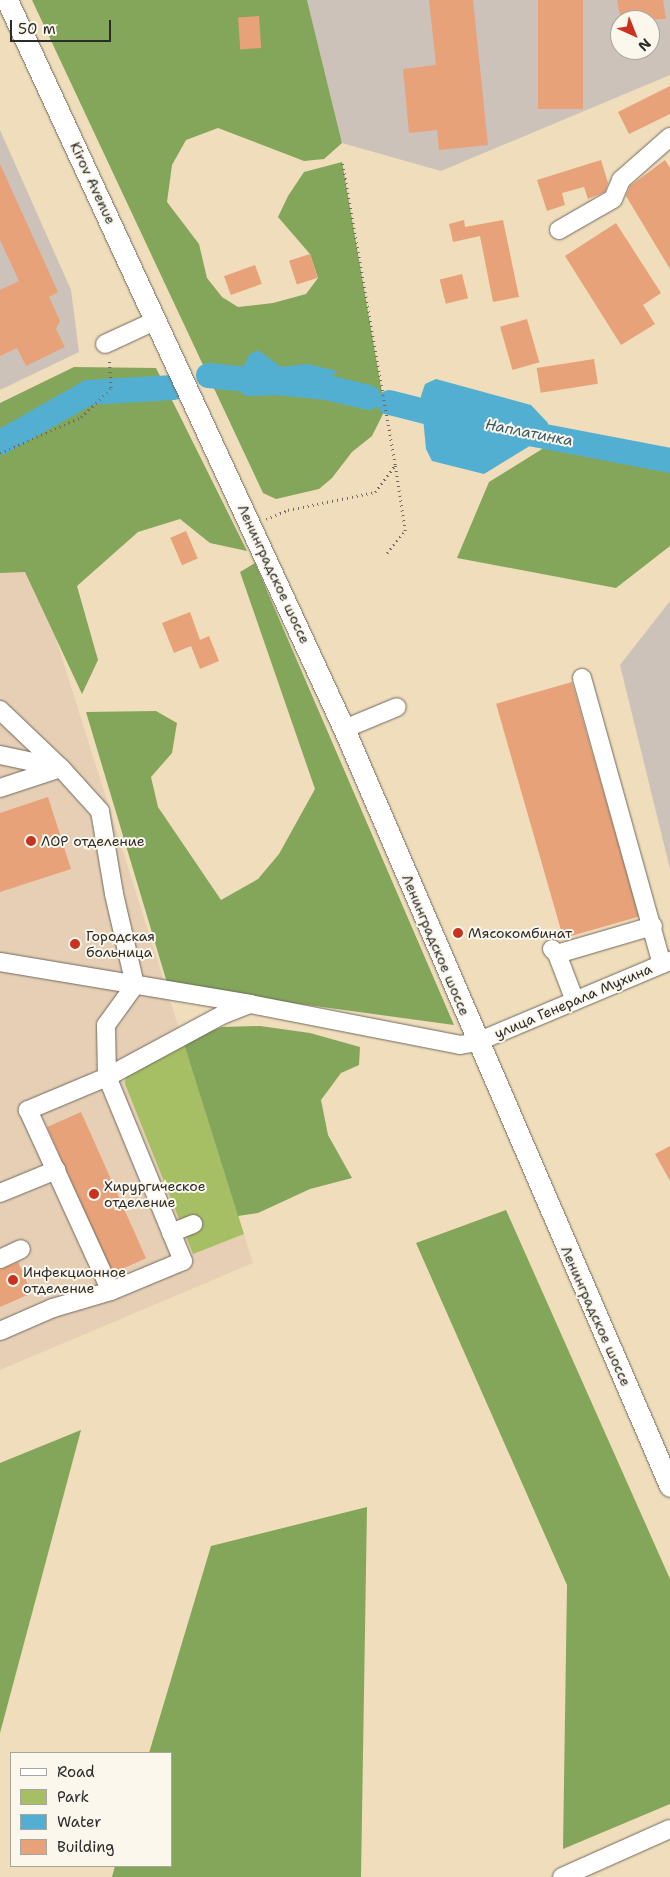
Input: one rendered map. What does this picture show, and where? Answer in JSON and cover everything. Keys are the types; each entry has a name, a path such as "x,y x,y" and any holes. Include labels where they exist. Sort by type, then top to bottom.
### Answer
{"main road":[{"name":"Kirov Avenue","path":"7,0 178,366"},
{"name":"Ленинградское шоссе","path":"178,366 344,729 477,1042 670,1486"}],"street":[{"path":"558,230 613,199 621,180 670,137"},
{"path":"105,344 157,320"},
{"path":"582,678 666,963"},
{"path":"344,729 397,707"},
{"path":"0,710 61,768 100,811 114,894 135,985 106,1024 106,1076 182,1261 111,1291 53,1308 0,1331"},
{"path":"0,755 61,768"},
{"path":"0,788 61,768"},
{"path":"575,1001 554,951 654,926"},
{"name":"улица Генерала Мухина","path":"0,962 250,1004 460,1045 477,1042 666,963"},
{"path":"111,1291 28,1110 106,1076 224,1014 250,1004"},
{"path":"0,1193 56,1170"},
{"path":"171,1233 193,1224"},
{"path":"0,1259 20,1249"},
{"path":"562,1877 670,1829"}],"path":[{"path":"342,162 405,531 386,553"},
{"path":"0,453 81,417 111,388 110,362"},
{"path":"252,525 288,510 375,492 395,465"}],"shaded area":[{"path":"307,0 670,0 670,75 441,171 342,143"},
{"path":"0,130 71,290 79,352 0,390"},
{"name":"Городская больница","path":"30,557 253,1263 0,1370 0,562"},
{"path":"670,601 670,869 620,665"}],"green space":[{"path":"32,0 307,0 342,143 324,159 304,161 218,128 186,140 172,165 167,202 199,244 207,278 222,297 238,307 273,303 306,294 318,278 310,254 278,217 288,196 304,172 342,162 385,410 372,436 352,452 332,478 319,489 276,499 263,493"},
{"path":"74,367 156,368 247,551 210,543 180,519 138,532 77,586 98,660 82,694 25,572 0,573 0,403"},
{"path":"547,446 670,470 670,546 616,588 457,558 489,482"},
{"path":"255,563 454,1025 168,986 86,712 156,711 177,723 172,753 151,777 158,807 221,900 258,879 279,854 315,789 240,572"},
{"path":"260,1026 310,1033 360,1047 359,1065 341,1073 321,1100 328,1135 352,1178 310,1189 258,1213 238,1216 183,1041 222,1027"},
{"path":"183,1041 244,1234 193,1254 125,1084 126,1075"},
{"path":"506,1210 670,1579 670,1804 563,1849 567,1585 416,1243"},
{"path":"81,1430 0,1733 0,1463"},
{"path":"367,1507 361,1877 112,1877 115,1867 172,1867 172,1752 149,1752 211,1546"}],"water":[{"path":"258,350 281,367 307,364 337,371 329,379 293,395 247,396 237,390 236,379 250,354"},
{"path":"436,379 531,405 548,423 546,436 484,474 432,461 426,449 421,396 425,384"}],"building":[{"path":"429,0 473,0 488,145 439,150 437,130 409,133 403,69 436,65"},
{"path":"538,0 583,0 583,109 538,109"},
{"path":"617,0 663,0 666,19 660,19 660,10 619,10"},
{"path":"259,16 261,48 240,49 238,17"},
{"path":"670,86 670,114 629,134 618,112"},
{"path":"601,160 608,183 605,192 588,199 584,187 562,193 565,205 547,211 537,180"},
{"path":"665,160 670,168 670,269 626,196 630,186"},
{"path":"0,164 58,292 49,297 60,321 56,329 65,347 26,366 17,348 0,356 0,290 19,281 0,240"},
{"path":"464,220 465,227 503,220 519,297 493,302 480,236 453,242 449,224"},
{"path":"616,223 661,293 643,305 655,324 621,345 565,256"},
{"path":"310,254 318,278 297,285 289,261"},
{"path":"255,265 262,284 231,295 224,276"},
{"path":"462,274 468,298 446,304 440,280"},
{"path":"527,319 539,362 512,370 500,327"},
{"path":"594,359 598,384 541,393 537,368"},
{"path":"186,531 198,559 182,565 170,538"},
{"path":"190,612 200,640 209,636 219,661 200,669 191,646 174,653 162,623"},
{"path":"572,682 639,917 563,938 496,704"},
{"name":"ЛОР отделение","path":"48,797 71,869 0,892 0,813"},
{"name":"Хирургическое отделение","path":"81,1112 146,1258 112,1273 47,1127"},
{"path":"670,1146 670,1181 655,1154"},
{"name":"Инфекционное отделение","path":"18,1262 32,1293 0,1307 0,1270"}],"waterway":[{"name":"Наплатинка","path":"208,375 326,387 368,397"},
{"name":"Наплатинка","path":"0,442 88,392 173,387"},
{"name":"Наплатинка","path":"389,402 456,419"},
{"name":"Наплатинка","path":"513,430 670,460"}],"place":[{"name":"ЛОР отделение","path":"31,841"},
{"name":"Мясокомбинат","path":"458,933"},
{"name":"Городская больница","path":"75,944"},
{"name":"Хирургическое отделение","path":"94,1194"},
{"name":"Инфекционное отделение","path":"13,1280"}]}
